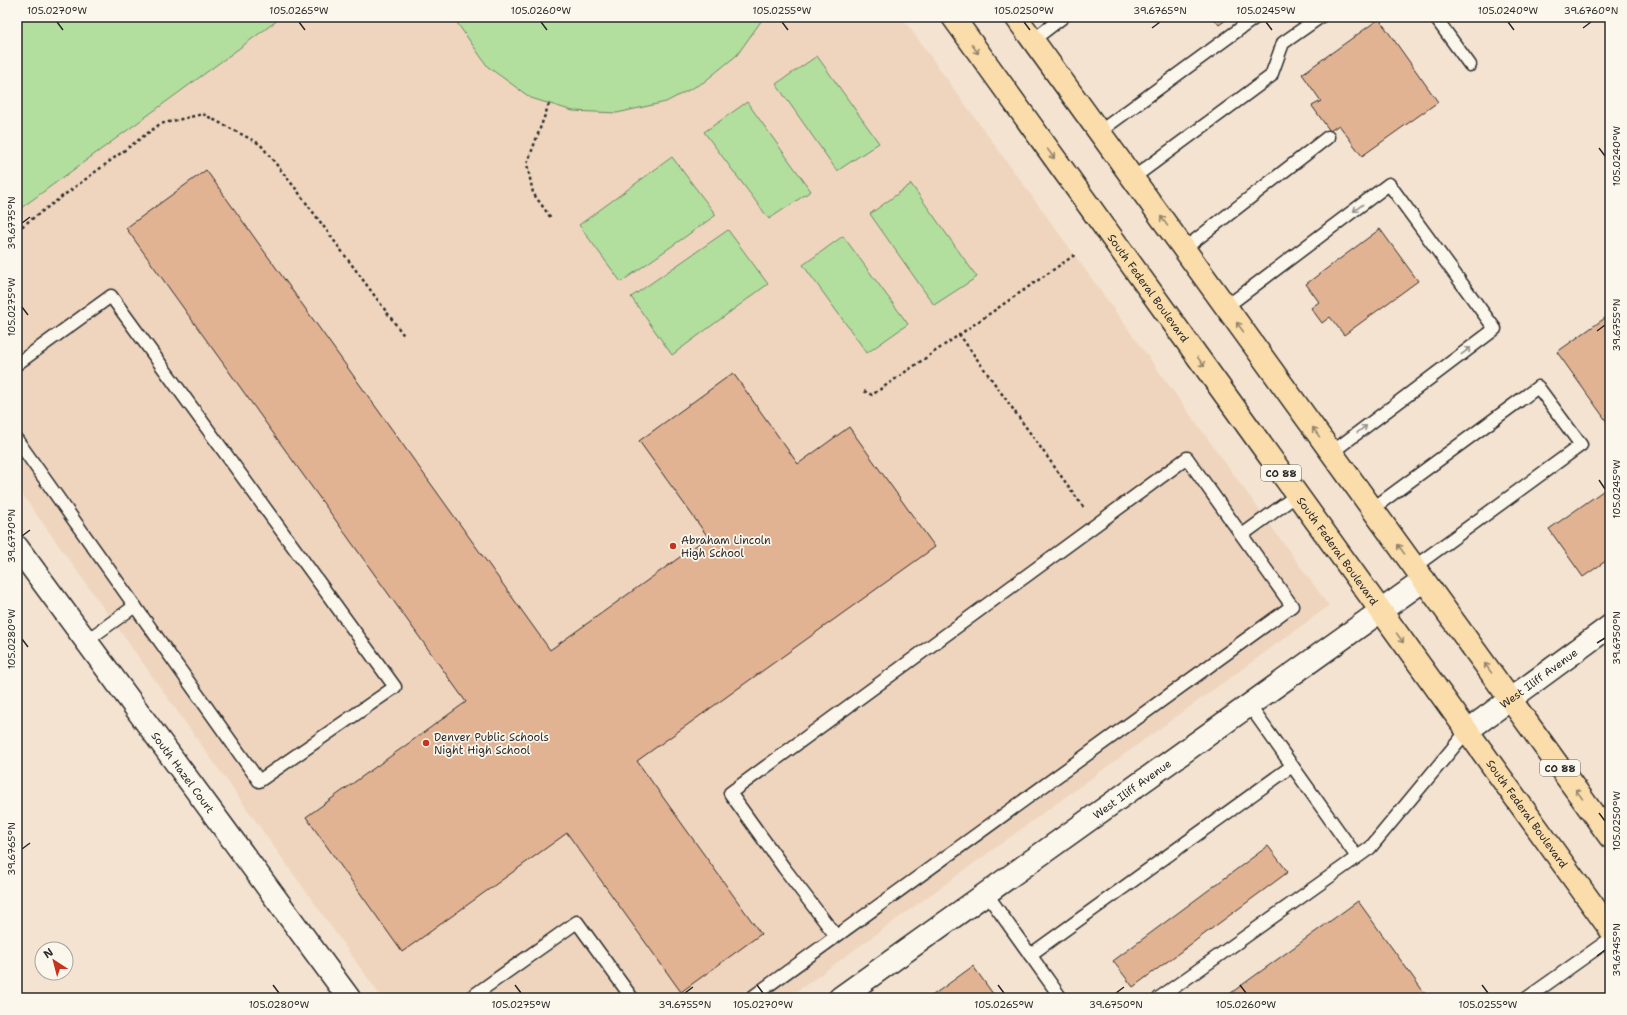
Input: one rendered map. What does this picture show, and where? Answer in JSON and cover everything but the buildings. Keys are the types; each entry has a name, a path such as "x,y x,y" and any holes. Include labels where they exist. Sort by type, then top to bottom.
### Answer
{"main road":[{"name":"South Federal Boulevard","path":"953,17 1610,929"},
{"name":"CO 88","path":"1016,17 1510,699 1606,823"}],"street":[{"name":"South Hazel Court","path":"17,547 349,998"},
{"name":"West Iliff Avenue","path":"840,998 1381,611 1419,574"},
{"name":"West Iliff Avenue","path":"1467,731 1610,626"}],"lane":[{"path":"1033,40 1063,17"},
{"path":"1099,132 1256,17"},
{"path":"1133,178 1271,76 1283,43 1320,17"},
{"path":"1435,17 1470,65"},
{"path":"1184,249 1328,137"},
{"path":"1226,308 1389,184 1494,329 1331,453"},
{"path":"17,364 111,296 395,687 259,781 17,440"},
{"path":"1372,509 1538,388 1581,445 1419,574"},
{"path":"751,998 1292,606 1187,458 730,793 784,868 836,936"},
{"path":"1242,535 1297,495"},
{"path":"86,641 135,606"},
{"path":"1249,705 1357,857"},
{"path":"1159,998 1370,848 1467,731"},
{"path":"1030,955 1292,766"},
{"path":"986,893 1061,998"},
{"path":"470,998 577,922 632,998"},
{"path":"1527,998 1610,939"}],"path":[{"path":"549,104 527,164 533,193 551,218"},
{"path":"17,230 160,124 203,114 260,144 296,189 405,337"},
{"path":"864,391 872,395 1076,254"},
{"path":"959,334 1096,524"}],"shaded area":[{"name":"Abraham Lincoln High School","path":"17,17 902,17 1329,606 788,998 382,998 17,487"}],"green space":[{"path":"17,17 282,17 17,211"},
{"path":"453,17 764,17 737,55 704,82 666,102 617,113 573,111 531,98 488,67"},
{"path":"817,56 879,143 837,171 776,84"},
{"path":"747,102 811,191 769,219 704,132"},
{"path":"672,157 716,215 621,282 579,225"},
{"path":"911,184 977,277 934,305 870,214"},
{"path":"728,230 768,284 672,355 631,297"},
{"path":"843,236 908,324 867,353 803,265"}],"place":[{"name":"Abraham Lincoln High School","path":"673,546"},
{"name":"Denver Public Schools Night High School","path":"426,743"}]}
